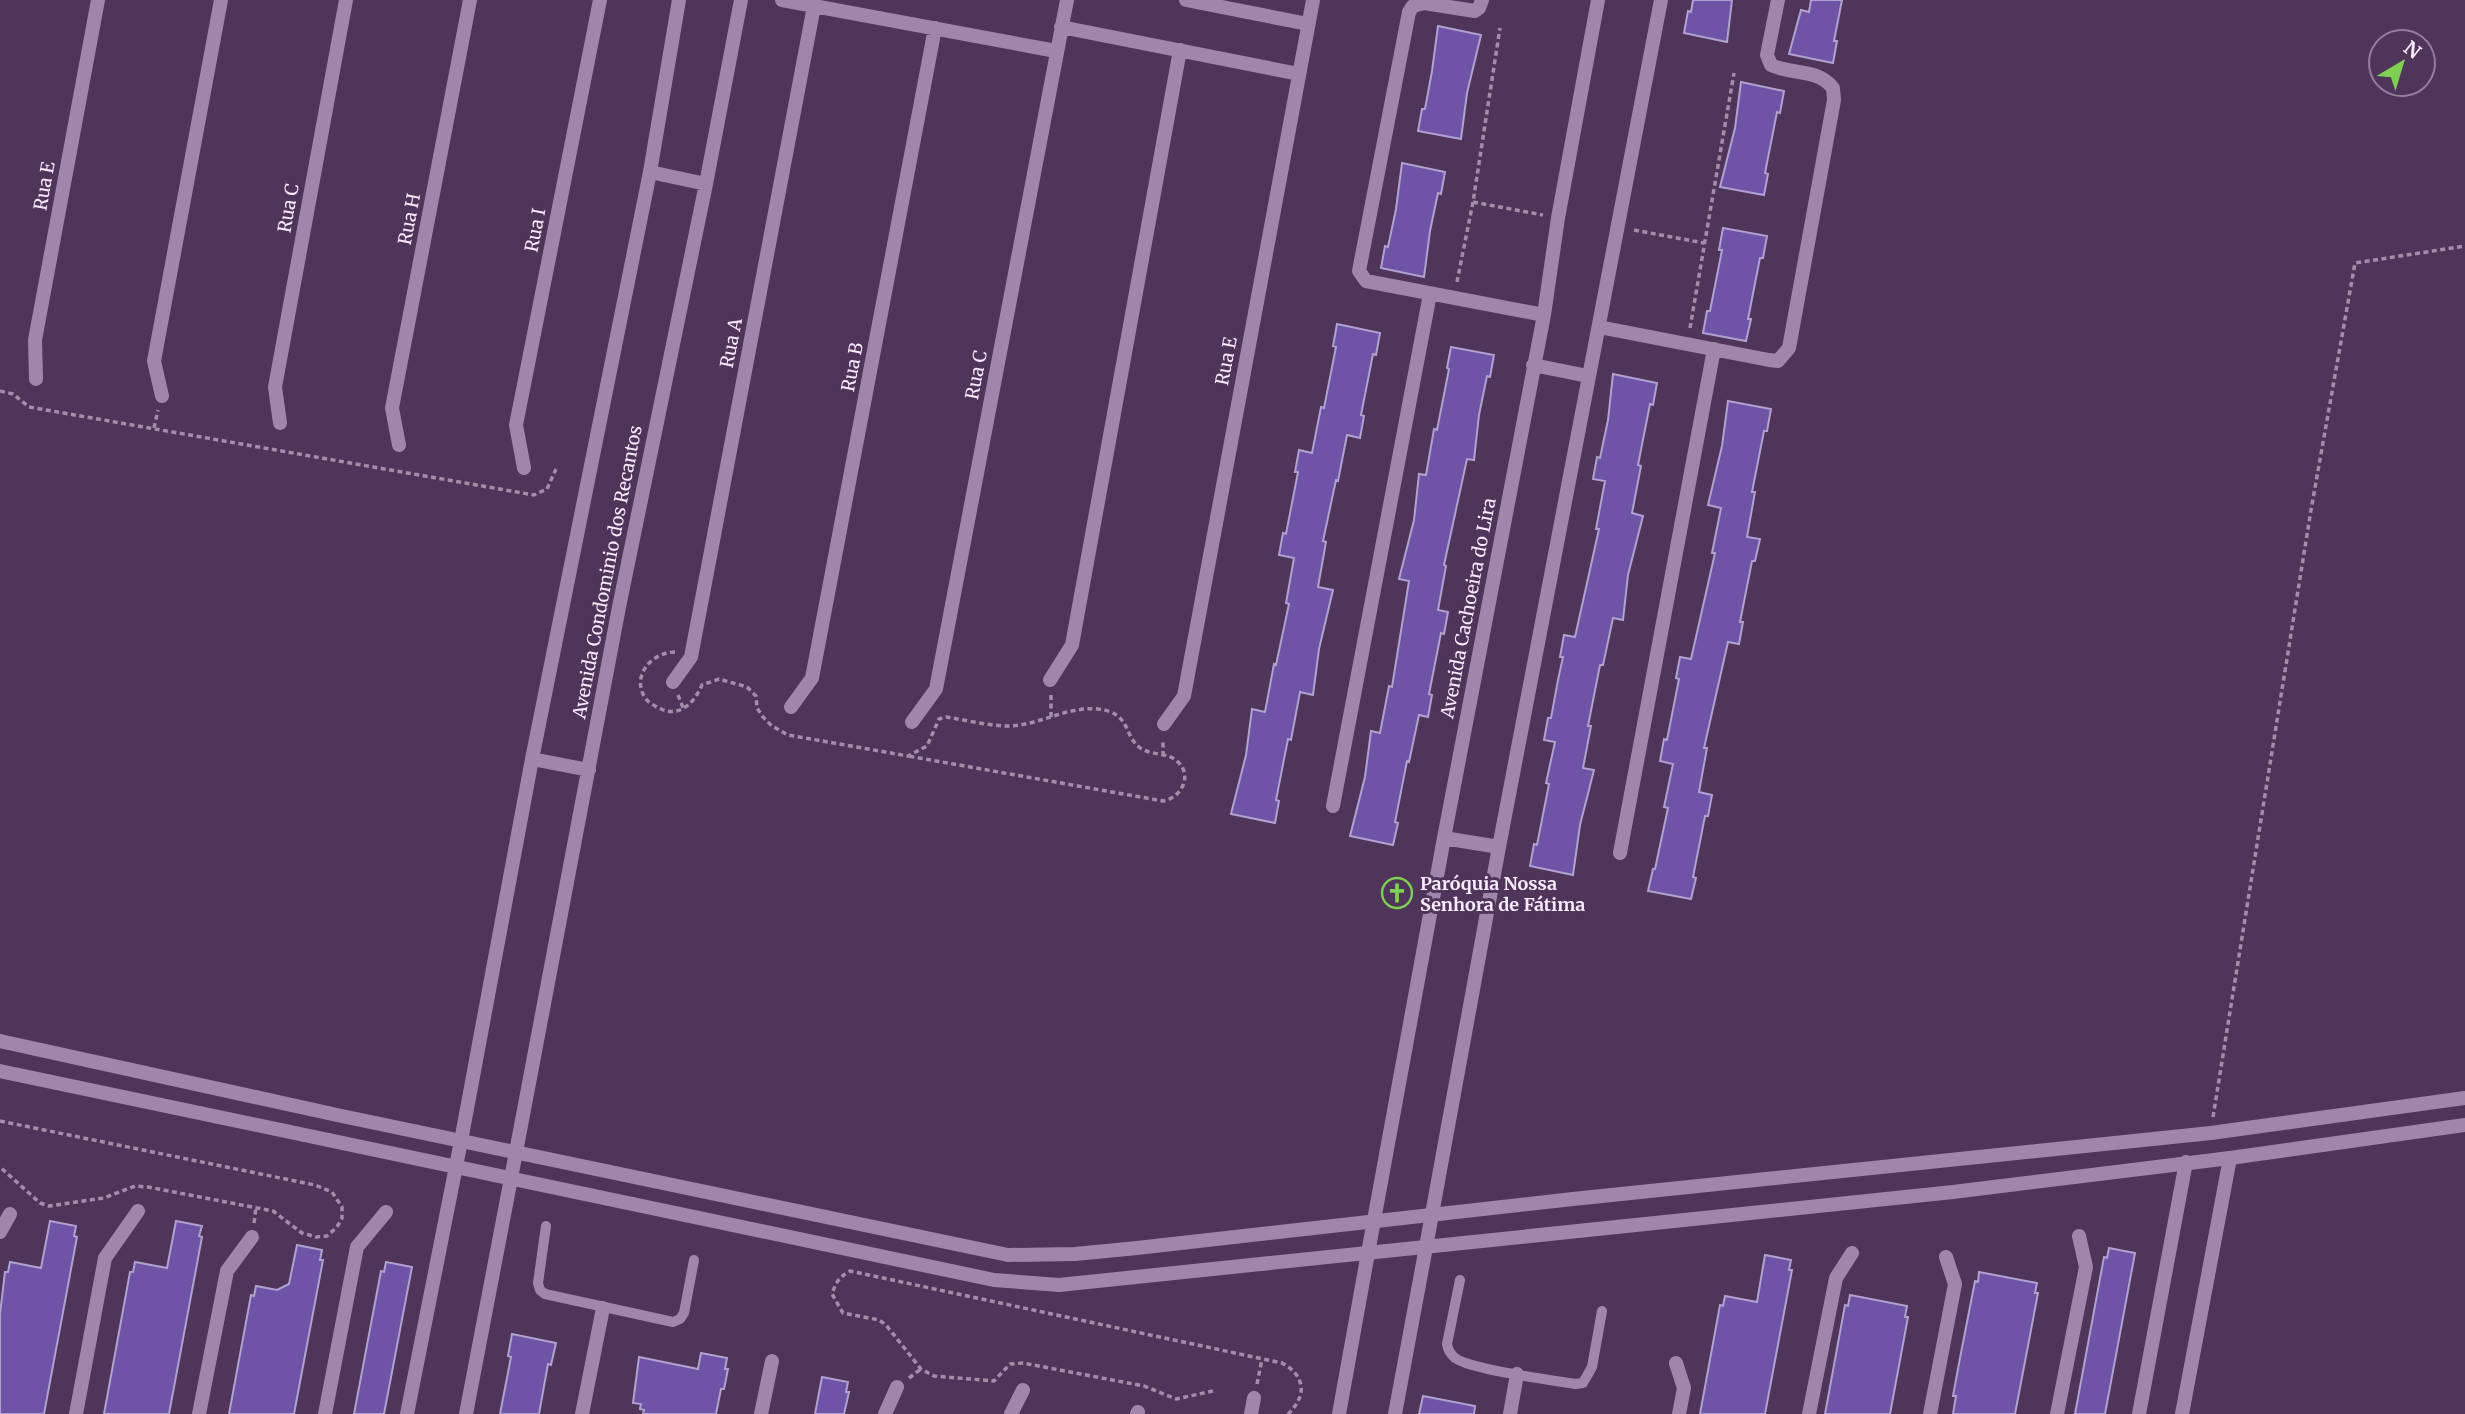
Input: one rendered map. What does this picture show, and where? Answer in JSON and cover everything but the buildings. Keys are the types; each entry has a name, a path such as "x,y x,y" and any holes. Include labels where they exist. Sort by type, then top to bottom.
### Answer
{"street":[{"name":"Rua E","path":"36,379 35,340 98,0"},
{"path":"162,396 154,361 221,0"},
{"name":"Rua C","path":"281,423 275,387 346,0"},
{"name":"Rua H","path":"399,445 393,408 470,0"},
{"name":"Rua I","path":"524,468 516,425 600,0"},
{"name":"Avenida Condominio dos Recantos","path":"407,1414 532,759 650,172 679,0"},
{"name":"Avenida Condominio dos Recantos","path":"466,1414 619,607 741,0"},
{"path":"782,0 1056,51"},
{"name":"Rua C","path":"912,722 936,689 1067,0"},
{"path":"1188,0 1308,24"},
{"name":"Rua E","path":"1164,724 1184,696 1313,0"},
{"path":"1482,0 1475,11 1417,4 1409,12 1359,271 1366,281 1544,315"},
{"path":"1648,0 1658,16"},
{"path":"1395,1414 1499,847 1661,0"},
{"path":"1599,327 1778,360 1789,348 1834,100 1833,88 1818,75 1779,69 1771,65 1767,55 1778,0"},
{"name":"Avenida Cachoeira do Lira","path":"1339,1414 1444,838 1544,315 1558,218 1599,3"},
{"name":"Rua A","path":"673,682 691,657 814,6"},
{"path":"1061,27 1299,74"},
{"name":"Rua B","path":"791,707 812,678 935,28"},
{"path":"1050,680 1072,645 1180,50"},
{"path":"650,172 706,184"},
{"path":"1333,806 1430,293"},
{"path":"1619,853 1714,349"},
{"path":"1533,365 1588,376"},
{"path":"532,759 589,771"},
{"path":"1444,838 1499,847"},
{"path":"0,1041 1008,1255 1087,1252 1374,1223 1573,1199 2211,1133 2465,1098"},
{"path":"0,1071 993,1280 1059,1285 1953,1192 2230,1158 2465,1125"},
{"path":"2182,1414 2230,1158"},
{"path":"2139,1414 2186,1162"},
{"path":"76,1414 104,1258 138,1211"},
{"path":"326,1414 357,1247 386,1212"},
{"path":"0,1232 10,1214"},
{"path":"2057,1414 2085,1267 2079,1236"},
{"path":"199,1414 227,1271 252,1237"},
{"path":"1809,1414 1836,1278 1852,1253"},
{"path":"1930,1414 1955,1284 1946,1257"},
{"path":"582,1414 603,1308"},
{"path":"761,1414 772,1361"},
{"path":"1676,1363 1684,1388 1679,1414"},
{"path":"1510,1414 1517,1374"},
{"path":"885,1414 897,1387"},
{"path":"1011,1414 1023,1390"},
{"path":"1251,1414 1254,1398"}],"lane":[{"path":"546,1226 538,1283 540,1290 545,1294 603,1308 673,1322 680,1319 684,1313 694,1260"},
{"path":"1460,1280 1447,1344 1448,1351 1462,1362 1517,1374 1583,1383 1592,1367 1602,1311"}],"path":[{"path":"1454,298 1473,202 1500,28"},
{"path":"1687,344 1734,72"},
{"path":"1473,202 1558,218"},
{"path":"1616,227 1704,243"},
{"path":"2211,1133 2309,523 2355,263 2465,246"},
{"path":"0,391 13,394 29,407 534,495 547,489 556,469"},
{"path":"674,652 655,656 641,676 645,699 667,711 684,709 696,698 702,685 719,679 747,687 756,696 757,708 762,717 788,735 1163,801 1178,794 1186,779 1185,771 1174,758 1139,747 1132,739 1127,725 1118,716 1101,709 1077,709 1042,720 1009,726 946,717 939,719 927,746 908,756"},
{"path":"0,1121 315,1185 332,1192 339,1199 342,1218 327,1236 316,1237 302,1233 273,1211 135,1186 104,1198 49,1206 40,1203 0,1167"},
{"path":"1213,1391 1176,1399 1144,1386 1023,1363 1010,1364 994,1381 934,1376 921,1369 886,1325 878,1320 843,1313 832,1294 836,1282 850,1271 1282,1363 1295,1370 1300,1381 1301,1395 1288,1414"},
{"path":"1254,1398 1262,1359"}],"place":[{"name":"Paróquia Nossa Senhora de Fátima","path":"1397,893"}]}
